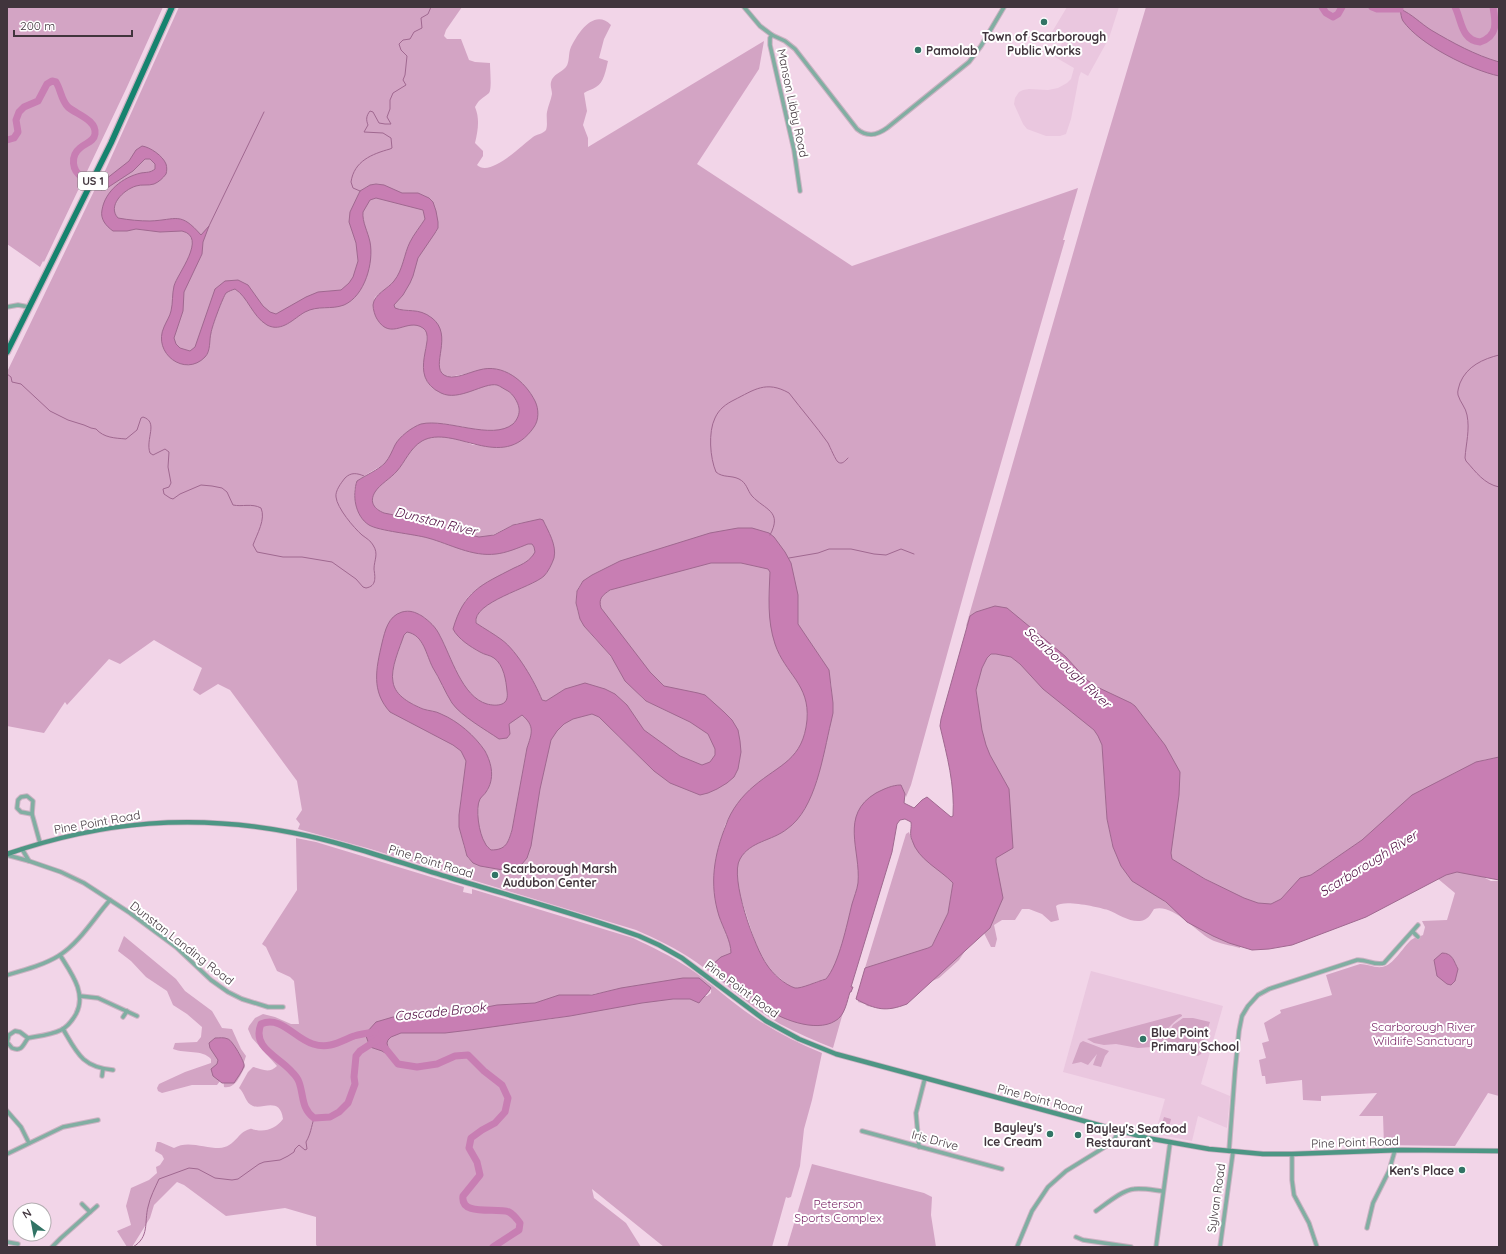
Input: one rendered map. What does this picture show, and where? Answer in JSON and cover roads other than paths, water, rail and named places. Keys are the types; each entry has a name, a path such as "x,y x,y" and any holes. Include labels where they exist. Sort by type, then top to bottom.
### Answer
{"main road":[{"name":"US 1","path":"7,352 111,143 172,7"},
{"name":"Pine Point Road","path":"7,855 40,843 69,835 113,827 172,822 216,822 280,830 321,839 639,936 682,958 766,1021 799,1039 836,1054 1118,1130 1170,1143 1231,1152 1292,1154 1395,1150 1499,1152"}],"street":[{"name":"Manson Libby Road","path":"744,7 760,26 772,35 770,45 794,150 800,191"},
{"path":"772,35 785,41 795,49 857,129 864,134 874,135 887,128 969,62 981,46 1004,7"},
{"path":"7,307 18,305 30,307"},
{"path":"32,814 18,809 17,804 21,797 27,796 32,799 32,814 40,843"},
{"path":"22,849 29,861"},
{"name":"Dunstan Landing Road","path":"7,855 29,861 76,879 110,900 171,943 211,980 228,992 242,999 268,1007 283,1007"},
{"path":"7,975 35,967 60,955 81,936 110,900"},
{"path":"1418,925 1413,932 1418,937"},
{"name":"Sylvan Road","path":"1220,1247 1231,1152 1235,1071 1243,1014 1258,995 1269,989 1357,960 1367,960 1379,964 1384,963 1413,932"},
{"path":"28,1038 23,1047 19,1049 12,1048 8,1042 9,1035 15,1031 20,1032 28,1038 50,1034 69,1024 75,1016 79,1005 80,996 76,983 60,955"},
{"path":"80,996 98,998 138,1016"},
{"path":"123,1017 127,1011"},
{"path":"63,1028 83,1059 91,1065 103,1069 113,1070"},
{"path":"102,1076 103,1069"},
{"path":"919,1147 916,1113 925,1078"},
{"path":"7,1111 21,1127 29,1143"},
{"path":"7,1154 63,1127 98,1120"},
{"path":"1017,1247 1032,1211 1048,1187 1066,1171 1113,1142 1118,1130"},
{"name":"Iris Drive","path":"862,1132 1002,1169"},
{"path":"1156,1247 1162,1191 1170,1143"},
{"path":"1367,1228 1374,1203 1389,1171 1395,1150"},
{"path":"1292,1154 1292,1180 1294,1195 1309,1223 1317,1247"},
{"path":"1096,1211 1132,1189 1142,1188 1162,1191"},
{"path":"82,1204 90,1212"},
{"path":"52,1247 96,1206"},
{"path":"1076,1237 1082,1240 1131,1247"},
{"path":"7,1242 18,1244"}],"water":[{"path":"1400,9 1431,30 1456,44 1481,56 1499,62 1499,76 1461,62 1421,39 1403,21"},
{"name":"Scarborough River","path":"142,146 156,152 166,164 166,174 152,185 140,185 126,191 115,204 115,213 118,218 150,221 172,219 183,220 194,227 201,235 209,226 203,242 202,254 184,292 183,311 174,338 176,344 180,348 190,351 195,347 215,289 225,281 238,280 248,285 263,306 270,312 276,314 306,297 318,292 341,290 349,283 353,277 358,261 356,243 349,222 350,212 360,191 370,185 384,185 402,193 418,193 429,198 433,202 436,211 438,228 418,258 410,283 403,295 394,305 395,308 422,312 432,318 438,325 442,341 439,365 440,371 444,375 447,377 456,377 479,370 488,369 505,371 519,381 531,394 536,404 538,418 534,427 521,440 508,446 493,447 448,438 435,437 422,441 411,451 397,471 377,489 372,499 375,507 384,513 428,522 479,537 494,535 513,525 540,519 543,520 552,538 555,553 547,572 537,581 492,602 483,608 477,615 476,623 502,640 514,651 530,676 542,700 546,701 565,689 585,683 605,689 615,694 627,705 644,730 680,756 702,765 710,762 715,755 715,749 708,734 690,722 646,701 625,681 611,656 584,626 580,619 576,603 577,591 583,581 620,561 710,533 738,528 752,528 769,533 774,537 791,563 798,595 798,624 829,670 833,703 833,713 817,780 812,795 805,808 797,820 787,829 749,848 740,859 738,868 738,881 745,913 756,944 769,968 775,975 787,984 795,988 826,979 835,964 858,886 854,834 855,822 858,812 865,802 882,790 891,786 901,785 905,794 904,803 914,808 927,797 951,817 953,816 952,782 940,726 941,719 970,616 976,612 995,606 1007,608 1065,656 1087,680 1097,687 1135,706 1165,745 1180,772 1179,795 1171,853 1172,859 1205,879 1244,898 1258,903 1271,904 1281,899 1300,878 1311,875 1362,840 1412,795 1476,762 1499,757 1499,880 1457,872 1446,875 1366,917 1292,945 1252,950 1213,936 1187,922 1166,902 1132,881 1121,866 1113,847 1107,819 1102,745 1094,730 1043,689 1020,664 1011,657 991,654 987,658 982,668 976,690 982,730 986,745 1009,789 1013,848 996,858 1003,898 990,928 907,1004 900,1007 881,1009 869,1006 856,999 865,968 932,946 948,913 953,883 919,853 911,838 911,822 905,819 900,820 897,824 892,852 851,987 853,987 841,1016 835,1021 818,1026 798,1023 778,1016 763,1006 753,994 725,982 716,975 712,969 712,965 721,957 731,953 731,948 719,916 714,892 714,870 718,847 728,819 745,794 789,760 795,753 801,744 805,733 807,720 805,697 801,688 779,654 772,635 769,608 770,572 768,569 741,563 711,563 610,590 603,595 600,602 601,608 650,672 664,686 705,695 732,720 738,730 741,752 738,769 734,777 717,789 700,795 670,783 654,771 599,717 592,714 573,719 564,724 551,740 540,789 531,846 527,858 515,869 503,870 480,866 473,863 467,856 459,827 459,815 466,761 461,751 453,745 390,712 380,696 378,688 378,662 384,634 390,620 402,612 415,612 432,624 444,644 458,675 471,693 478,700 487,704 500,705 504,703 507,699 507,693 505,678 500,665 492,657 480,652 465,642 455,633 453,629 457,616 468,597 483,585 529,560 535,552 534,547 532,544 528,544 500,553 478,554 428,538 374,527 364,521 358,511 355,493 357,481 382,466 390,456 397,442 414,427 421,424 432,423 482,430 504,429 513,424 517,419 519,415 518,403 510,392 497,385 485,386 456,395 441,393 431,386 425,377 423,368 427,333 423,328 417,325 411,325 388,329 382,326 377,319 373,308 374,301 397,277 410,242 425,219 423,210 376,198 370,200 363,212 363,220 371,250 369,268 363,286 351,301 344,305 310,310 288,324 272,327 267,325 258,317 235,289 226,293 223,300 213,324 207,355 197,363 188,365 180,364 172,360 166,353 161,337 170,315 174,286 189,256 192,248 192,240 189,235 182,231 160,232 136,229 127,231 113,231 106,225 102,216 104,203 111,191 116,186 134,175 150,172 155,169 155,164 150,159 145,159 133,171 107,188 101,190 106,179 129,161 136,150","holes":["407,632 413,634 424,646 433,668 452,703 467,718 499,739 507,738 510,734 509,724 522,715 531,726 531,734 527,748 512,830 508,842 500,849 491,850 486,845 481,834 478,821 480,799 486,793 491,782 491,766 485,751 481,745 460,725 439,713 423,709 409,702 404,699 394,687 392,677 394,665 404,635"]},
{"path":"1442,953 1446,953 1451,956 1458,969 1455,981 1451,985 1447,984 1437,976 1434,960"},
{"path":"683,978 699,978 711,988 699,1003 690,999 673,999 570,1016 470,1030 445,1033 401,1033 391,1037 388,1040 387,1043 390,1056 382,1051 370,1047 366,1036 367,1032 376,1022 393,1017 417,1018 497,1005 535,1003 559,995 592,995 621,988"},
{"path":"215,1038 225,1038 230,1040 244,1064 241,1073 234,1083 222,1083 213,1076 211,1069 217,1064 218,1060 210,1048 209,1043"}],"waterway":[{"path":"360,191 353,188 351,182 356,169 371,156 392,148 391,138 383,133 364,132 368,125 368,115 370,111 373,112 379,123 391,124 387,117 390,109 390,100 393,93 406,85 403,80 407,56 401,50 399,44 403,40 410,39 414,32 422,28 421,18 428,14 431,7"},
{"path":"1322,7 1326,13 1333,17 1338,14 1342,7"},
{"path":"1372,7 1377,9 1400,9"},
{"path":"1455,7 1466,34 1469,38 1480,42 1493,33 1495,24 1493,7"},
{"name":"Dunstan River","path":"7,140 14,138 18,132 16,120 19,112 24,107 38,101 47,84 52,81 56,82 62,98 68,107 89,121 95,129 93,139 82,146 75,155 74,167 82,177"},
{"path":"209,226 264,112"},
{"path":"1499,355 1481,361 1471,368 1463,377 1458,392 1468,421 1466,461 1485,480 1499,487"},
{"path":"7,374 11,377 12,382 21,384 50,411 68,420 96,429 106,436 126,439 137,430 141,418 143,417 148,419 151,427 149,442 150,453 153,455 165,449 169,452 168,467 171,483 169,487 163,489 164,494 173,499 180,494 201,485 222,488 227,492 233,505 254,506 261,508 262,522 253,545 257,552 283,557 302,557 332,562 366,588 370,587 374,583 376,551 371,542 346,518 339,507 336,497 337,490 347,476 354,474 364,476"},
{"path":"770,535 774,521 771,512 752,496 742,481 716,472 711,452 711,430 721,409 754,390 767,387 781,389 789,393 814,424 828,443 837,461 842,463 848,458"},
{"path":"789,558 818,553 829,549 851,549 886,555 901,549 914,554"},
{"path":"375,1032 354,1036 334,1044 324,1046 306,1041 288,1029 275,1023 268,1022 261,1024 259,1032 260,1040 263,1046 297,1078 301,1087 305,1106 314,1118 330,1117 339,1112 348,1103 355,1084 354,1077 356,1056 360,1051 377,1040"},
{"name":"Cascade Brook","path":"385,1048 398,1064 417,1067 437,1064 455,1056 468,1055 484,1071 502,1085 508,1098 505,1112 495,1123 471,1138 469,1148 477,1162 480,1175 463,1196 464,1203 467,1207 480,1210 509,1212 520,1223 519,1230 493,1247"},
{"path":"133,1247 142,1239 144,1234 149,1203 159,1179 189,1168 198,1169 215,1178 232,1180 238,1179 259,1164 280,1160 288,1156 294,1152 299,1145 305,1150 307,1149 306,1142 314,1118"}],"place":[{"name":"Town of Scarborough Public Works","path":"1044,22"},
{"name":"Pamolab","path":"918,50"},
{"name":"Scarborough Marsh Audubon Center","path":"495,875"},
{"name":"Blue Point Primary School","path":"1143,1039"},
{"name":"Bayley's Ice Cream","path":"1050,1134"},
{"name":"Bayley's Seafood Restaurant","path":"1078,1135"},
{"name":"Ken's Place","path":"1462,1170"}],"park label":[{"name":"Scarborough River Wildlife Sanctuary","path":"1423,1033"},
{"name":"Peterson Sports Complex","path":"838,1210"}]}
